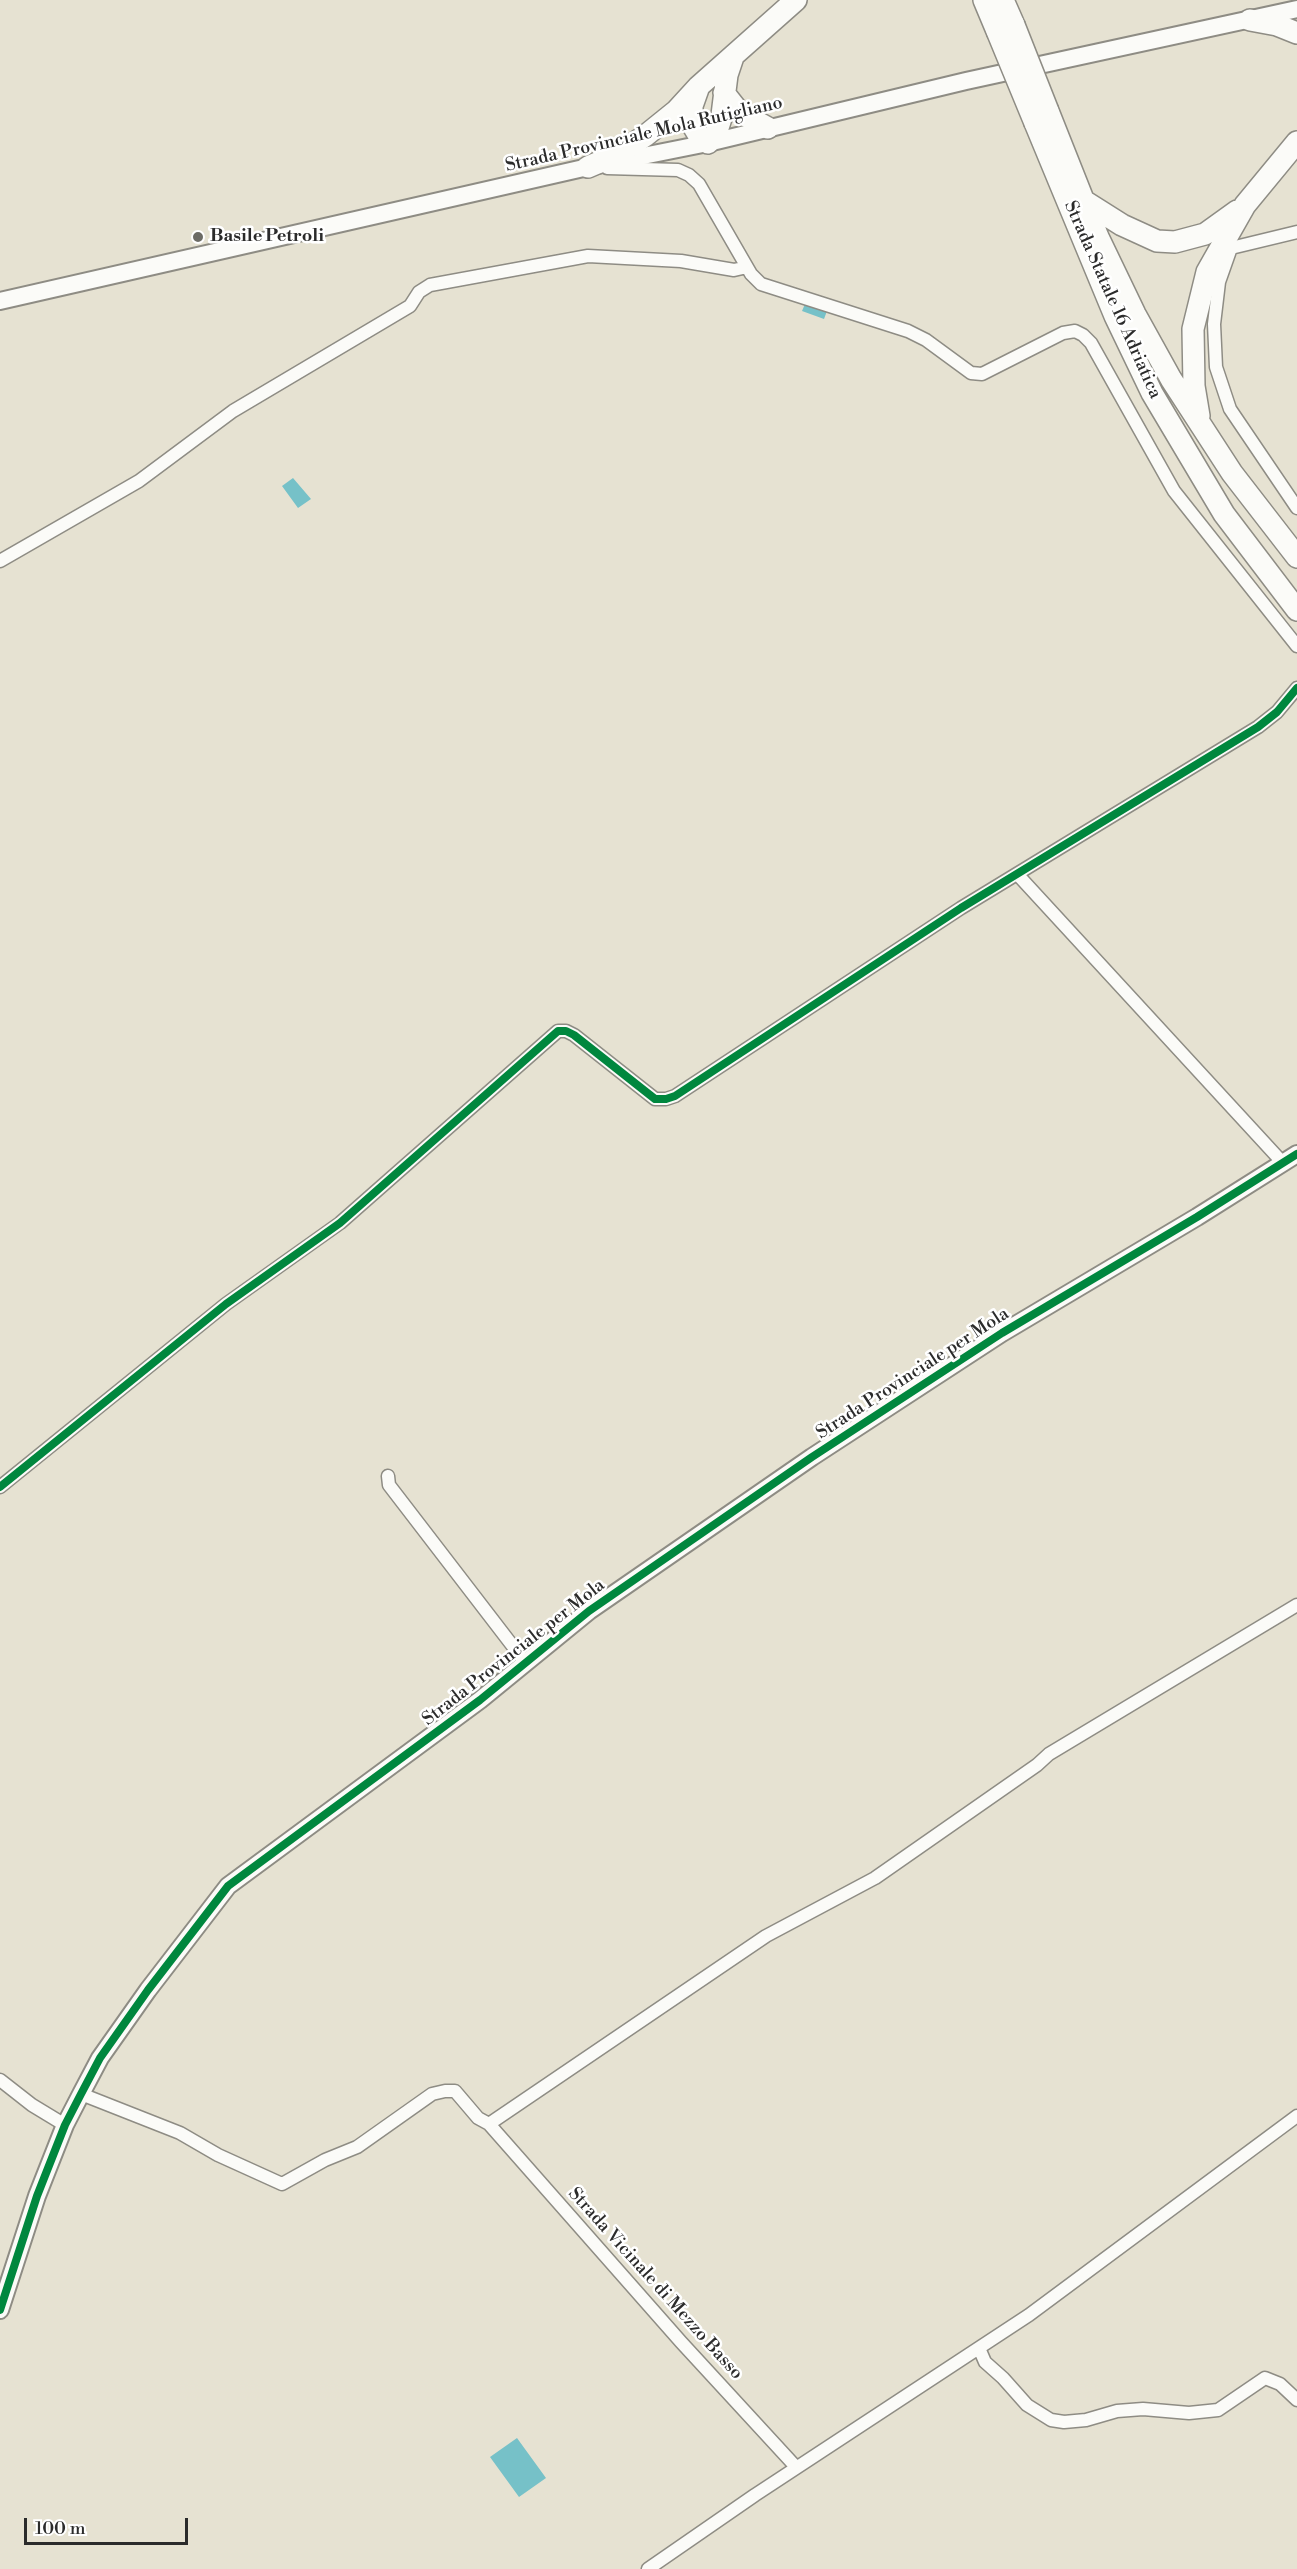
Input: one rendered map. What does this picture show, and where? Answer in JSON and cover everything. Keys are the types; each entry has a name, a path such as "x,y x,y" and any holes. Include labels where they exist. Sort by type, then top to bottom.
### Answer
{"highway":[{"path":"588,167 616,155 645,136 676,111 698,87 796,0"},
{"name":"Strada Statale 16 Adriatica","path":"984,0 1006,28"},
{"name":"Strada Statale 16 Adriatica","path":"1003,0 1006,28 1042,117 1115,316 1152,393 1224,514 1297,610"},
{"path":"1250,20 1276,25 1297,33"},
{"path":"698,87 692,106 692,124 699,136 708,143 717,131 722,116 727,75 733,57"},
{"path":"724,93 739,112 768,128"},
{"name":"Strada Statale 16 Adriatica","path":"1042,117 1084,201 1098,237 1135,314 1171,379 1232,473 1297,557"},
{"path":"1201,425 1194,386 1193,329 1207,272 1245,205 1297,142"},
{"path":"1084,201 1138,233 1157,241 1175,242 1205,234 1245,205"}],"street":[{"name":"Strada Provinciale Mola Rutigliano","path":"0,301 588,167 708,143 966,81 1297,9"},
{"path":"588,167 678,170 689,175 699,184 747,267 761,284 908,331 926,340 971,373 982,374 1063,333 1074,331 1083,335 1091,343 1174,490 1297,646"},
{"path":"1297,232 1231,248 1219,282 1214,324 1216,367 1230,409 1297,508"},
{"path":"0,561 139,481 233,411 410,306 419,292 430,285 588,256 672,260 734,270 747,267"},
{"path":"0,1487 226,1304 340,1223 558,1031 566,1031 574,1035 655,1099 675,1096 878,961 1258,727 1276,712 1297,688"},
{"path":"1018,875 1290,1158"},
{"name":"Strada Provinciale per Mola","path":"0,2310 37,2196 65,2125 100,2058 148,1990 228,1886 480,1700 589,1611 812,1457 1002,1333 1290,1158"},
{"path":"388,1476 389,1485 525,1662"},
{"path":"489,2124 766,1936 869,1883 1037,1766 1049,1754 1297,1605"},
{"path":"0,2080 32,2105 65,2125"},
{"name":"Strada Vicinale di Mezzo Basso","path":"81,2094 180,2133 218,2155 282,2184 325,2160 357,2147 432,2094 455,2091 478,2118 489,2124 681,2342 796,2467"},
{"path":"648,2569 796,2467 1029,2315 1297,2116"},
{"path":"979,2348 985,2362 1004,2378 1027,2405 1051,2420 1064,2422 1086,2420 1117,2411 1143,2409 1189,2413 1218,2410 1265,2378 1280,2384 1297,2400"}],"water":[{"path":"805,304 827,311 824,319 802,311"},
{"path":"293,478 311,499 298,508 282,486"},
{"path":"517,2438 546,2478 519,2497 490,2457"}],"cycle path":[{"path":"0,1487 226,1304 340,1223 558,1031 566,1031 574,1035 655,1099 675,1096 961,908 1258,727 1277,712 1297,688"},
{"path":"0,2310 37,2196 65,2125 100,2058 148,1990 228,1886 480,1700 589,1611 812,1457 1002,1333 1197,1217 1297,1154"}],"place":[{"name":"Basile Petroli","path":"198,237"}]}
